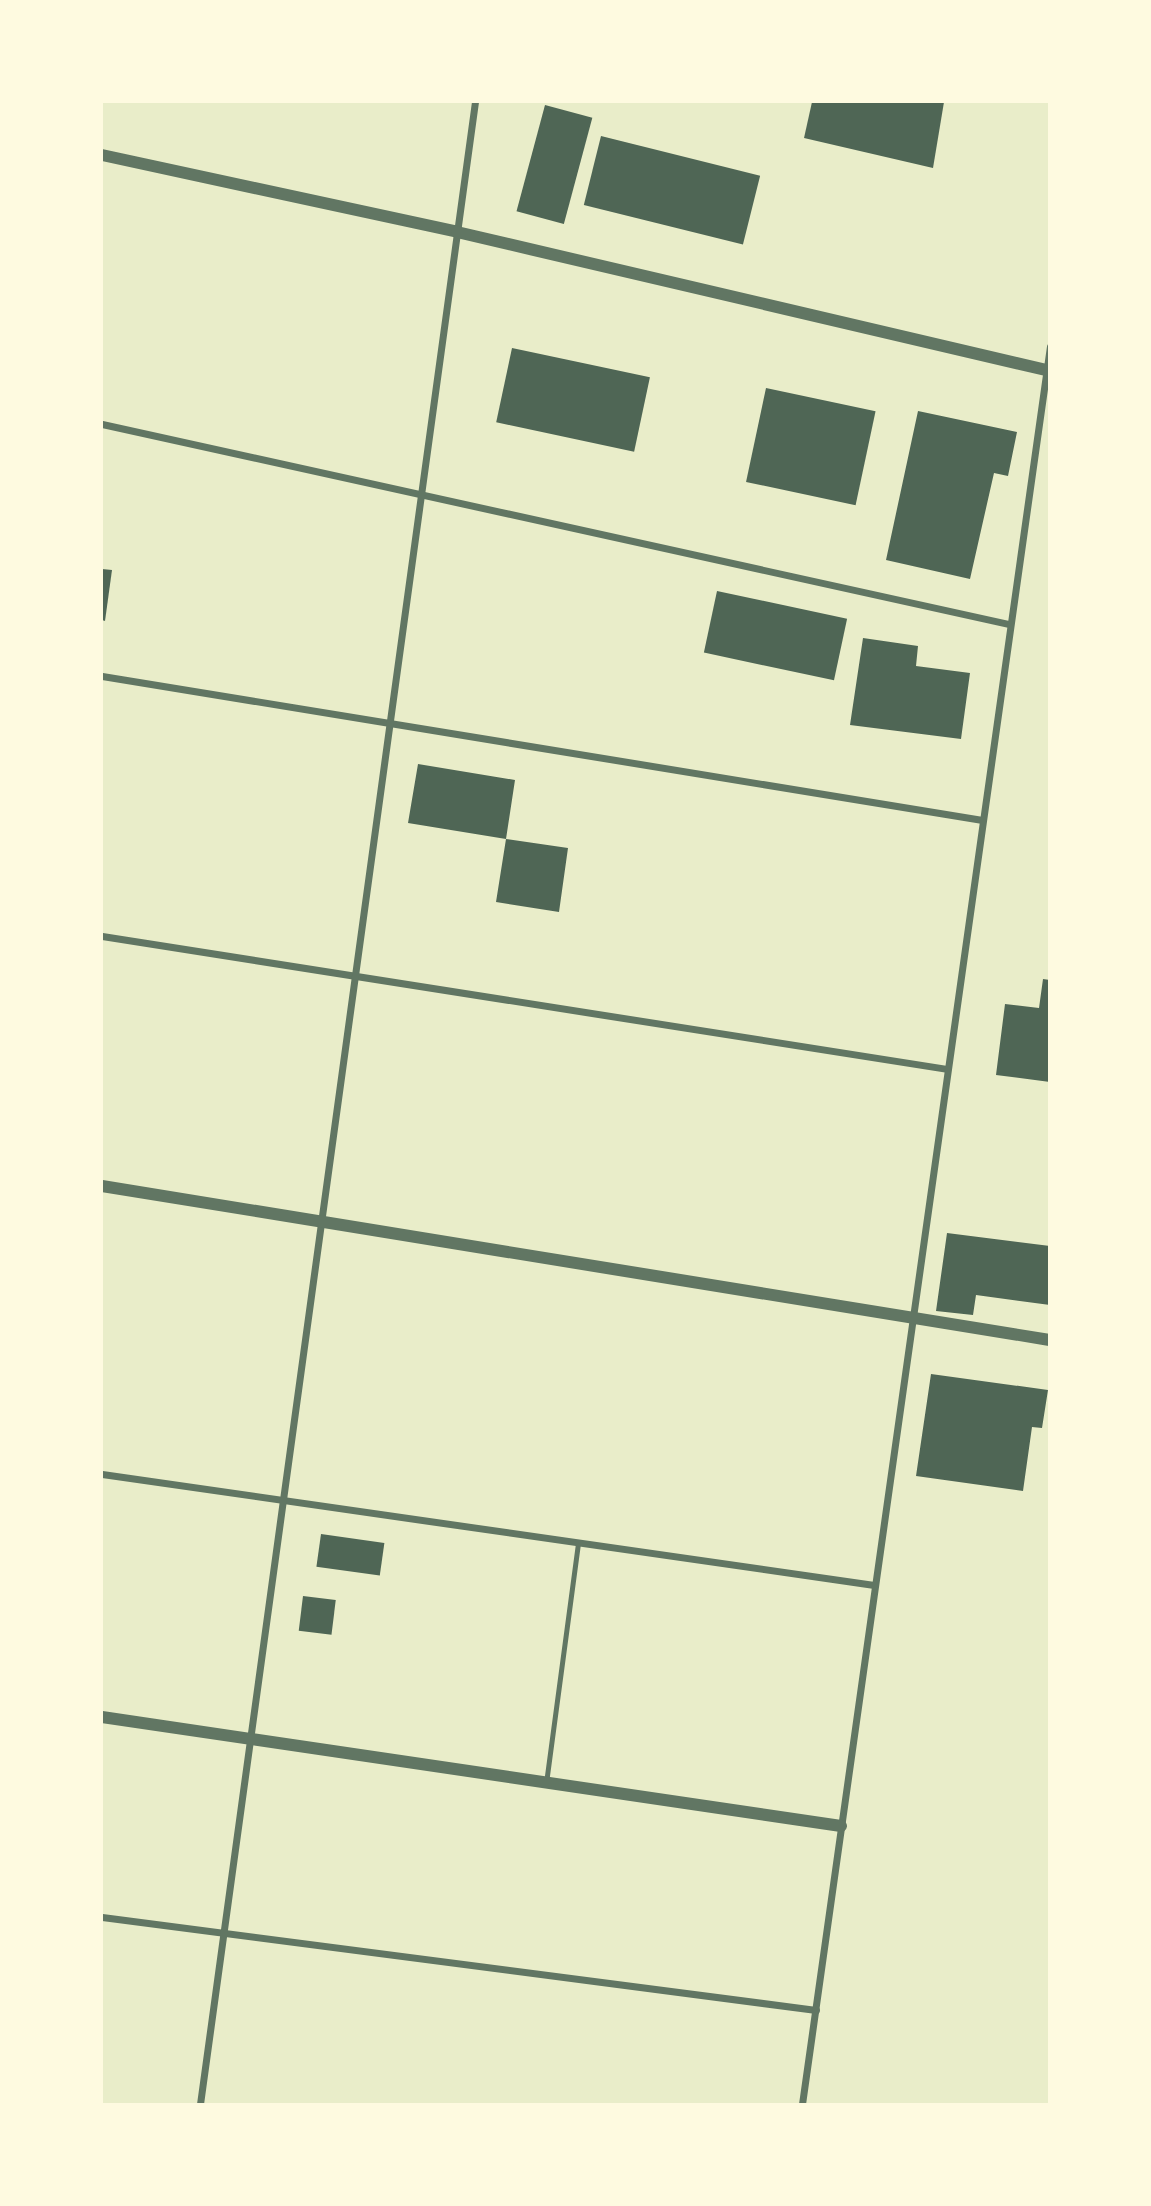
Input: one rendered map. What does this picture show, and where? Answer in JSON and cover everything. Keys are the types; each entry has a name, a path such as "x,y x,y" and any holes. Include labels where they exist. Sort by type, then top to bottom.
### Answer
{"street":[{"path":"200,2105 253,1739 475,102"},
{"path":"102,155 457,232 1048,371"},
{"path":"802,2105 1009,624 1048,371 1049,346"},
{"path":"102,424 421,497 1009,624"},
{"path":"102,676 982,820"},
{"path":"102,936 355,978 947,1069"},
{"path":"102,1186 1049,1340"},
{"path":"102,1474 874,1585"},
{"path":"102,1717 841,1826"},
{"path":"102,1917 816,2010"}],"lane":[{"path":"546,1783 578,1544"}],"building":[{"path":"812,102 944,102 933,168 804,138"},
{"path":"545,105 592,118 564,224 517,211"},
{"path":"601,136 760,176 743,245 584,205"},
{"path":"512,348 650,377 634,452 496,422"},
{"path":"766,388 876,411 856,505 746,482"},
{"path":"918,411 1017,432 1008,476 994,473 970,579 886,560"},
{"path":"102,569 112,570 105,621 102,620"},
{"path":"717,591 847,619 834,680 704,653"},
{"path":"863,638 918,646 916,666 970,673 961,739 850,725"},
{"path":"418,764 515,780 506,839 408,823"},
{"path":"506,839 568,848 559,912 496,902"},
{"path":"1043,979 1050,980 1050,1082 996,1075 1005,1004 1039,1008"},
{"path":"947,1233 1050,1246 1050,1305 976,1295 973,1315 936,1311"},
{"path":"931,1374 1048,1390 1042,1428 1032,1427 1023,1491 916,1476"},
{"path":"321,1534 384,1543 380,1576 316,1567"},
{"path":"303,1596 336,1600 331,1635 299,1631"}]}
